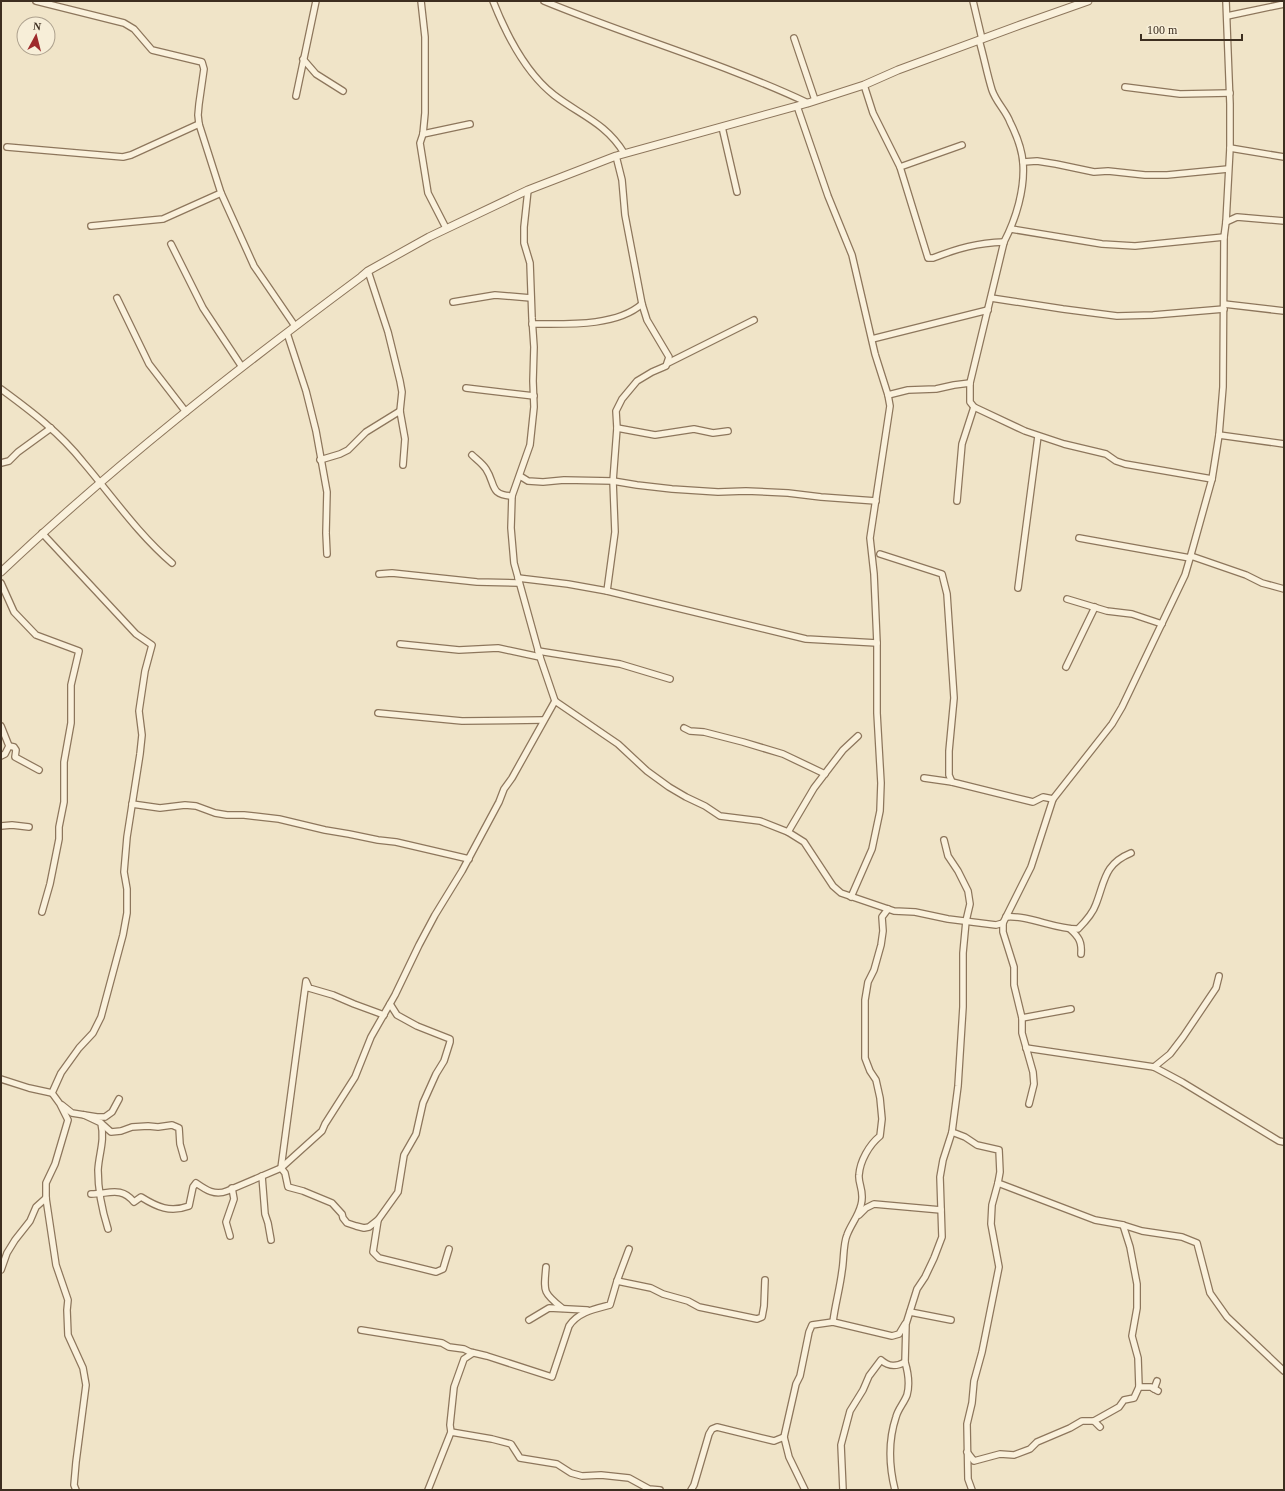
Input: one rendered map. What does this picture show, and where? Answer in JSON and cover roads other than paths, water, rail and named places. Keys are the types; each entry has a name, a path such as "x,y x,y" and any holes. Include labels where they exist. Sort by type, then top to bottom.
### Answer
{"street":[{"path":"36,1 124,23 134,30 152,50 202,62 204,69 198,104 199,124 222,193 254,266 295,326"},
{"path":"296,96 316,1"},
{"path":"421,1 425,37 426,113 420,143 428,193 446,228"},
{"path":"493,1 522,60 531,72 554,95 601,126 616,140 624,153"},
{"path":"544,1 690,55 786,93 811,101"},
{"path":"973,1 993,92 1010,121 1020,147 1023,162 1022,180 1011,229 1004,242 970,383 970,402 974,407 1038,436 1106,454 1116,461 1125,464 1212,479"},
{"path":"1,572 42,533 100,483 186,412 295,326 368,271 446,228 528,190 624,153 797,106 864,85 898,70 1088,1"},
{"path":"1029,1104 1034,1079 1022,1033 1022,1018 1014,985 1014,967 1003,932 1005,920 1031,867 1053,799 1115,718 1126,700 1162,624 1184,575 1212,479 1219,435 1223,386 1224,237 1230,148 1230,93 1226,1"},
{"path":"1227,16 1284,4"},
{"path":"794,38 811,101"},
{"path":"303,59 316,74 343,91"},
{"path":"864,85 873,113 900,167 928,258 933,258 970,245 1004,242"},
{"path":"1124,87 1180,94 1230,93"},
{"path":"797,106 828,196 852,255 875,354 888,394 890,406 870,538 874,574 877,643 877,712 881,783 880,811 872,848 851,897"},
{"path":"7,147 123,157 132,155 199,124"},
{"path":"423,134 470,124"},
{"path":"722,127 737,192"},
{"path":"900,167 962,145"},
{"path":"1230,148 1284,157"},
{"path":"616,156 622,180 625,215 646,320 669,357 668,363"},
{"path":"1023,162 1037,161 1094,172 1108,171 1145,175 1167,175 1228,169"},
{"path":"528,190 524,227 524,243 530,263 534,347 534,396 530,445 512,496 511,528 514,563 539,654 555,701 618,744 647,771 686,798 705,806 720,816 760,821 788,832 804,842 833,886 841,893 888,909 996,925 1005,920 1018,916 1070,929 1078,929 1096,906 1100,888 1108,870 1117,860 1131,853"},
{"path":"91,226 162,219 222,193"},
{"path":"1226,209 1237,217"},
{"path":"1226,222 1237,217 1284,221"},
{"path":"1011,229 1102,244 1135,246 1224,237"},
{"path":"171,244 203,308 242,367"},
{"path":"368,271 388,332 402,392 400,411 405,439 403,465"},
{"path":"453,302 495,295 531,298"},
{"path":"117,298 150,364 186,412"},
{"path":"991,298 1063,310 1117,316 1153,315 1224,307 1284,310"},
{"path":"532,324 568,324 607,320 618,317 642,304"},
{"path":"872,339 988,310"},
{"path":"607,591 614,532 612,481 617,428 616,411 622,399 630,388 643,377 754,320"},
{"path":"287,333 306,391 316,431 326,492 327,554"},
{"path":"888,394 908,390 936,389 954,384 970,383"},
{"path":"466,388 534,396"},
{"path":"1,389 51,428 83,461 156,550 172,563"},
{"path":"957,501 962,444 974,407"},
{"path":"320,460 348,450 366,432 400,411"},
{"path":"1,463 9,461 18,452 51,428"},
{"path":"617,428 655,435 694,429 713,433 728,431"},
{"path":"1219,435 1284,444"},
{"path":"1018,588 1038,436"},
{"path":"472,454 485,468 496,491 502,496 512,496"},
{"path":"520,476 528,481 612,481 672,489 718,492 788,492 815,496 876,501"},
{"path":"42,533 136,634 152,645 145,672 139,711 142,734 124,872 127,889 127,913 110,986 101,1017 93,1033 79,1048 61,1073 52,1093"},
{"path":"1078,538 1190,557 1246,575 1262,583 1284,589"},
{"path":"880,554 942,574 947,594 954,698 949,751 949,775 952,782"},
{"path":"379,574 476,582 519,581 568,584 607,591 806,639 877,643"},
{"path":"1,583 14,612 36,635 79,651 71,685 71,723 64,762 64,802 59,827 59,839 50,884 42,912"},
{"path":"1067,599 1107,611 1132,614 1162,624"},
{"path":"1066,666 1095,607"},
{"path":"400,644 459,650 498,648 620,664 670,679"},
{"path":"91,1194 126,1193 134,1202 141,1197 160,1207 176,1210 189,1206 193,1187 196,1183 214,1193 220,1194 281,1168 322,1131 355,1077 371,1037 390,1004 432,921 469,859 504,789 512,778 543,720 555,701"},
{"path":"378,713 462,721 543,720"},
{"path":"1,726 9,746"},
{"path":"684,728 690,731 704,732 743,742 783,754 825,774"},
{"path":"788,832 812,792 825,774 843,750 858,736"},
{"path":"9,746 3,755 15,757 39,770"},
{"path":"9,746 14,747 16,750 15,757"},
{"path":"924,778 952,782 1033,802 1043,797 1053,799"},
{"path":"132,804 160,808 185,805 196,806 215,813 227,815 244,814 279,819 325,830 396,842 469,859"},
{"path":"1,826 12,824 29,828"},
{"path":"805,1490 789,1457 784,1437 796,1384 800,1376 809,1332 812,1325 833,1322 892,1336 899,1334 906,1324 918,1288 934,1258 942,1236 940,1177 943,1160 952,1132 958,1086 963,1006 963,953 966,921 970,904 968,891 958,871 948,856 944,840"},
{"path":"833,1322 847,1235 858,1216 862,1204 863,1193 859,1176 864,1158 872,1142 880,1136 882,1119 881,1103 876,1080 870,1072 865,1058 865,1000 868,982 874,970 881,945 883,931 882,917 888,909"},
{"path":"996,925 1003,932"},
{"path":"1070,929 1081,942 1081,954"},
{"path":"1154,1068 1170,1054 1183,1037 1216,988 1219,976"},
{"path":"384,1015 333,995 309,988 306,981 281,1168 285,1173 288,1187 303,1191 332,1204 342,1214 347,1223 364,1228 369,1227 378,1220 398,1192 404,1155 416,1134 423,1103 436,1074 444,1061 450,1042 450,1039 417,1026 396,1015 390,1004"},
{"path":"1022,1018 1071,1008"},
{"path":"1026,1048 1154,1068 1182,1082 1279,1141 1284,1142"},
{"path":"1,1079 29,1088 52,1093 60,1104 68,1120 56,1164 46,1184 46,1198 56,1265 68,1300 68,1335 83,1368 86,1386 76,1462 74,1485 76,1490"},
{"path":"84,1116 105,1116 112,1112 119,1099"},
{"path":"60,1104 72,1113 101,1123 111,1132 121,1131 132,1127 148,1126 172,1125 179,1128 180,1144 184,1158"},
{"path":"101,1123 103,1144 98,1169 100,1194 108,1229"},
{"path":"952,1132 965,1137 977,1145 999,1150 1000,1172 992,1205 991,1224 999,1267 982,1352 974,1381 972,1403 967,1424 968,1479 972,1490"},
{"path":"262,1176 265,1214 271,1240"},
{"path":"998,1183 1095,1220 1123,1225 1142,1231 1182,1237 1197,1244 1210,1293 1227,1317 1284,1371"},
{"path":"230,1236 226,1222 234,1199 232,1188"},
{"path":"1,1270 7,1253 30,1221 36,1207 46,1198"},
{"path":"858,1216 866,1208 874,1204 941,1210"},
{"path":"378,1220 373,1252 379,1258 436,1272 442,1269 449,1249"},
{"path":"967,1452 974,1461 1000,1454 1014,1455 1030,1449 1037,1442 1070,1428 1082,1421 1094,1421 1119,1407 1124,1400 1134,1398 1140,1387 1138,1358 1132,1336 1137,1308 1137,1284 1130,1247 1123,1225"},
{"path":"361,1330 464,1349 552,1377 569,1326 574,1318 589,1310 610,1305 617,1281 629,1250"},
{"path":"546,1267 545,1287 548,1297 562,1308"},
{"path":"617,1281 651,1288 663,1294 688,1301 699,1307 757,1320 762,1317 765,1280"},
{"path":"529,1320 549,1308 589,1310"},
{"path":"910,1312 951,1320"},
{"path":"895,1490 891,1474 890,1439 896,1416 907,1395 909,1375 905,1362 906,1324"},
{"path":"428,1490 451,1432 450,1425 454,1388 464,1359 474,1353"},
{"path":"843,1490 841,1445 850,1411 863,1390 869,1376 882,1360 887,1365 898,1366 905,1362"},
{"path":"1140,1387 1151,1387 1156,1390 1158,1381"},
{"path":"1094,1421 1100,1427"},
{"path":"691,1490 694,1485 709,1434 712,1429 717,1427 774,1440 784,1437"},
{"path":"451,1432 511,1444 520,1458 557,1464 571,1473 582,1476 602,1475 629,1478 649,1489 660,1490"}]}
